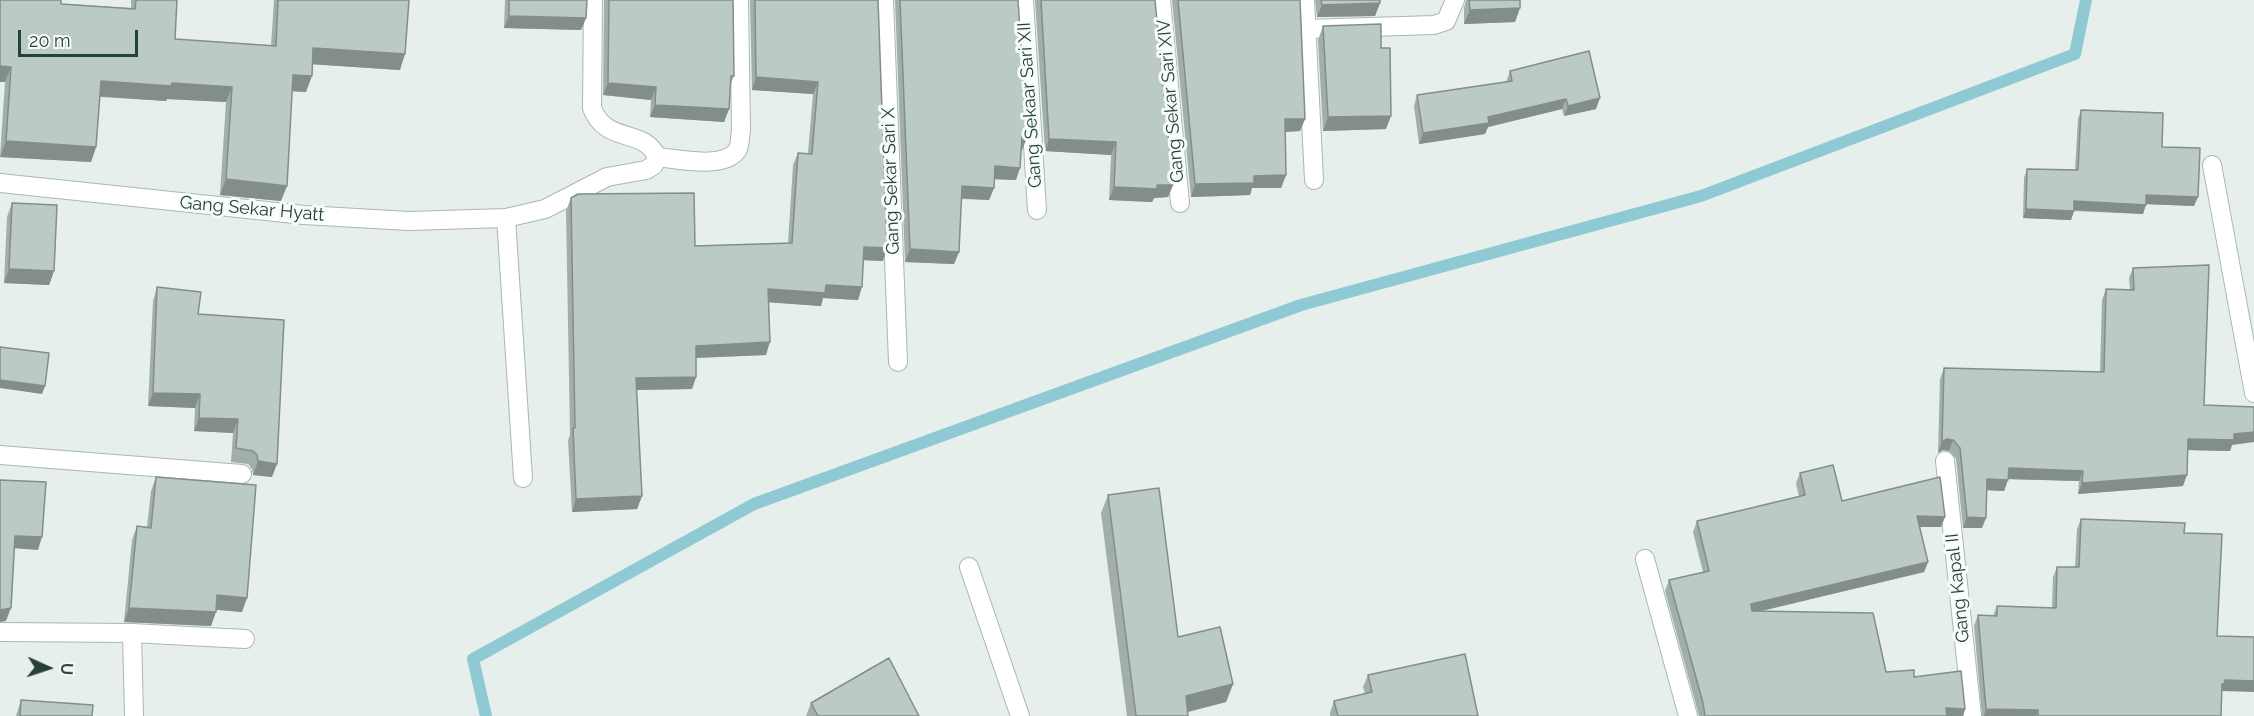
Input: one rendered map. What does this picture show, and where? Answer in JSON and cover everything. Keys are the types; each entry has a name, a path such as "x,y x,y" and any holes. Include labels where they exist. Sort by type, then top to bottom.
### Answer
{"street":[{"path":"593,0 592,108 597,120 608,129 644,142 653,149 657,157 712,162 729,159 738,148 741,130 739,0"},
{"name":"Gang Sekar Sari X","path":"884,0 898,362"},
{"name":"Gang Sekaar Sari XII","path":"1024,0 1037,210"},
{"name":"Gang Sekar Sari XIV","path":"1161,0 1180,203"},
{"path":"1305,0 1314,180"},
{"path":"1306,29 1434,25 1446,21 1455,0"},
{"name":"Gang Sekar Hyatt","path":"0,183 304,214 409,221 506,219 546,209 607,177 646,170 654,165 657,157"},
{"path":"2212,165 2254,393"},
{"path":"506,219 523,478"},
{"path":"0,455 242,474"},
{"name":"Gang Kapal II","path":"1945,461 1972,716"},
{"path":"1645,559 1688,716"},
{"path":"969,567 1020,716"},
{"path":"0,632 132,633 245,639"},
{"path":"132,633 134,716"}],"building":[{"path":"0,0 61,0 61,4 135,9 136,0 177,0 175,39 276,46 278,0 409,0 405,54 313,48 312,76 293,75 287,186 226,179 232,87 101,81 96,147 6,141 11,67 0,66"},
{"path":"509,0 587,0 586,18 509,16"},
{"path":"609,0 733,0 734,76 731,76 729,109 655,105 656,87 608,83"},
{"path":"755,0 878,0 887,248 864,247 862,287 826,285 825,293 768,289 770,342 696,346 696,377 636,378 642,496 576,499 573,428 575,428 571,198 578,194 694,193 695,246 792,243 798,153 812,154 818,82 756,77"},
{"path":"900,0 1018,0 1027,138 1022,137 1020,168 995,166 994,188 962,186 959,252 910,249"},
{"path":"1041,0 1155,0 1173,185 1157,185 1157,189 1114,187 1116,142 1049,139"},
{"path":"1178,0 1300,0 1305,119 1285,119 1286,175 1254,176 1254,183 1195,184"},
{"path":"1321,0 1380,0 1380,3 1322,5"},
{"path":"1469,0 1520,0 1520,8 1470,10"},
{"path":"1381,24 1381,48 1390,48 1391,116 1328,117 1323,26"},
{"path":"1589,51 1600,98 1568,106 1566,99 1488,117 1489,123 1423,133 1417,95 1512,81 1510,71"},
{"path":"2081,110 2163,113 2162,147 2200,148 2198,197 2146,195 2146,205 2074,201 2074,211 2026,209 2027,169 2078,170"},
{"path":"12,203 57,205 54,271 9,269"},
{"path":"2209,265 2204,405 2254,407 2254,432 2234,434 2234,440 2188,439 2187,475 2082,483 2083,471 2009,468 2008,480 1987,479 1986,518 1967,517 1960,448 1953,440 1947,439 1942,442 1944,368 2104,372 2106,289 2134,290 2133,268"},
{"path":"157,287 201,292 198,314 284,320 277,464 258,461 253,451 236,448 238,419 199,418 200,394 153,393"},
{"path":"0,347 49,353 45,386 0,380"},
{"path":"1833,465 1842,501 1940,477 1945,517 1917,516 1928,562 1751,604 1752,611 1873,613 1886,672 1914,670 1914,677 1961,671 1965,709 1946,708 1947,716 1705,716 1669,580 1709,571 1697,521 1805,495 1800,473"},
{"path":"156,477 256,485 247,598 217,595 216,612 129,608 137,526 151,528"},
{"path":"0,480 46,482 42,537 15,536 11,608 0,610"},
{"path":"1159,488 1178,637 1220,627 1233,684 1186,696 1188,716 1136,716 1108,495"},
{"path":"2081,519 2185,523 2184,533 2222,534 2217,636 2254,637 2254,681 2225,680 2222,684 2221,716 2038,716 2038,710 1986,709 1978,615 1997,616 1997,606 2056,608 2057,567 2079,567"},
{"path":"1465,654 1478,716 1338,716 1334,701 1372,692 1368,675"},
{"path":"889,658 919,716 818,716 811,703"},
{"path":"21,700 93,705 92,716 20,716"}],"waterway":[{"path":"486,716 473,659 754,504 1301,305 1701,196 2075,54 2086,0"}]}
